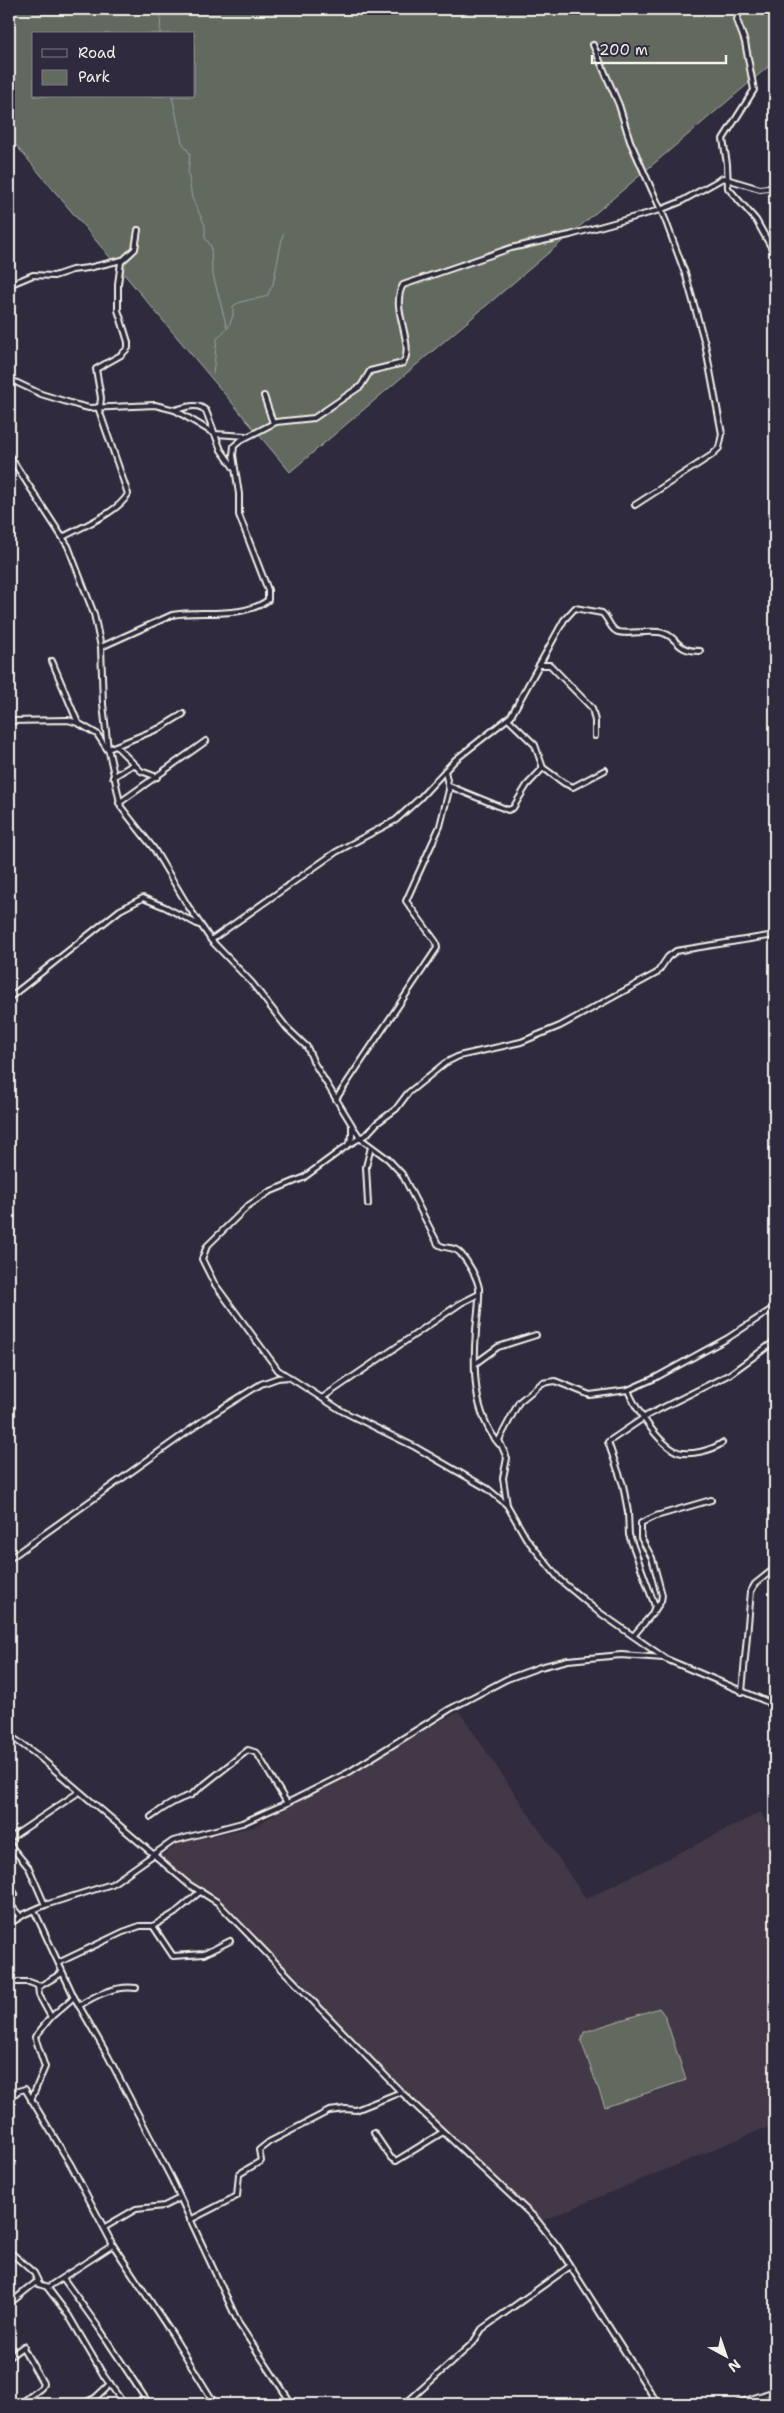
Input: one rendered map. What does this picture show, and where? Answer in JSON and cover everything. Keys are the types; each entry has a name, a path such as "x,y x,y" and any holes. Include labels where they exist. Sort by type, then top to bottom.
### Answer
{"street":[{"path":"740,9 737,17 745,42 754,90 722,139 727,178 729,191 756,220 775,254"},
{"path":"593,45 619,105 630,141 679,255 696,312 717,402 722,438 719,448 712,455 635,505"},
{"path":"101,647 172,615 185,613 217,614 253,607 268,600 268,590 240,518 233,450 236,444 247,436 272,423 314,418 361,386 370,371 403,363 407,353 399,298 401,287 405,284 510,248 660,210 727,178 760,189 775,187"},
{"path":"9,285 34,276 54,276 72,270 122,260 135,249 138,230"},
{"path":"64,537 104,515 124,501 128,494 99,407 101,398 96,368 121,356 128,344 117,306 122,260"},
{"path":"9,379 55,400 89,408 155,405 176,410 215,434 247,436"},
{"path":"264,396 272,423"},
{"path":"176,410 194,405 202,406 206,410 223,455 236,470"},
{"path":"9,455 64,537 94,614 101,647 103,704 109,750 119,803 154,849 201,926 252,983 287,1028 305,1044 314,1063 361,1139 388,1159 402,1174 438,1244 452,1247 461,1253 476,1281 479,1294 475,1342 477,1390 481,1414 490,1433 507,1458 503,1478 506,1505"},
{"path":"212,940 336,852 396,820 460,756 508,719 514,713 564,620 578,607 602,613 616,632 649,631 665,633 685,651 700,651"},
{"path":"52,661 78,722"},
{"path":"539,665 550,665 590,706 595,721 595,736"},
{"path":"109,750 160,728 183,714"},
{"path":"508,719 534,745 542,767 564,783 573,787 605,770"},
{"path":"9,720 78,722 97,734 109,750"},
{"path":"119,803 206,741"},
{"path":"116,746 141,771 157,777"},
{"path":"113,777 134,764"},
{"path":"449,786 511,810 526,785 542,771 542,767"},
{"path":"336,1099 437,948 436,942 406,899 438,834 449,786 445,771"},
{"path":"9,998 97,928 138,900 151,900 201,926"},
{"path":"775,935 676,951 668,957 657,973 560,1026 521,1042 454,1058 416,1086 396,1109 380,1120 361,1139 348,1145 303,1178 269,1192 255,1201 218,1234 202,1252 202,1262 214,1283 266,1357 278,1370 342,1411 434,1457 488,1489 506,1505 526,1538 551,1570 571,1590 666,1658 775,1705"},
{"path":"348,1145 352,1137 352,1125"},
{"path":"368,1204 366,1167 371,1148"},
{"path":"322,1398 461,1303 479,1294"},
{"path":"499,1444 500,1436 508,1426 519,1402 542,1383 555,1381 590,1396 628,1390 728,1338 775,1307"},
{"path":"476,1363 498,1347 536,1336"},
{"path":"655,1610 651,1591 629,1535 628,1512 623,1485 608,1444 644,1418 730,1374 775,1341"},
{"path":"9,1559 208,1417 261,1384 278,1378 289,1377"},
{"path":"628,1390 644,1418 660,1438 679,1452 705,1450 722,1442"},
{"path":"634,1635 660,1604 662,1595 652,1558 641,1538 641,1523 656,1516 711,1500"},
{"path":"742,1692 751,1591 758,1581 775,1568"},
{"path":"9,1924 20,1916 45,1905 108,1886 152,1854 181,1837 242,1822 287,1803 349,1772 450,1709 507,1679 540,1666 568,1660 608,1656 666,1658"},
{"path":"768,1702 775,1711"},
{"path":"9,1735 37,1755 188,1884 217,1902 401,2092 536,2220 558,2247 658,2404"},
{"path":"151,1817 168,1804 183,1796 190,1795 248,1750 257,1753 287,1803"},
{"path":"9,1858 10,1839 79,1792"},
{"path":"10,1845 29,1868 45,1905"},
{"path":"9,1886 15,1894"},
{"path":"60,1962 123,1932 140,1926 153,1926 175,1913 201,1891"},
{"path":"9,1903 20,1916"},
{"path":"34,1910 60,1962 62,1973 74,1997 108,2056 180,2198 239,2324 292,2404"},
{"path":"153,1926 173,1956 204,1954 230,1941"},
{"path":"9,1982 29,1982 38,1986 47,1984 62,1973"},
{"path":"38,1986 39,1995 51,2017"},
{"path":"79,2006 120,1987 136,1988"},
{"path":"30,2100 45,2067 35,2036 51,2017 74,1997"},
{"path":"9,2099 22,2088 71,2165 113,2245 172,2334 215,2404"},
{"path":"190,2220 237,2196 238,2174 261,2161 259,2150 269,2142 329,2111 356,2110 401,2092"},
{"path":"374,2134 391,2158 396,2161 443,2132"},
{"path":"105,2227 136,2209 164,2206 180,2198"},
{"path":"47,2288 113,2245"},
{"path":"9,2251 34,2273 39,2283 47,2288 69,2316 104,2376 124,2404"},
{"path":"405,2404 473,2343 482,2329 569,2267"},
{"path":"63,2278 149,2404"},
{"path":"9,2304 34,2284 39,2283"},
{"path":"9,2357 24,2346 23,2348 43,2383 41,2388 20,2404"},
{"path":"82,2404 95,2398 110,2384"},
{"path":"736,2404 775,2391"}],"shaded area":[{"path":"459,1711 586,1899 761,1812 775,1841 775,2124 542,2221 162,1856 178,1843 253,1827"}],"green space":[{"path":"9,9 775,9 775,61 290,472 9,137"},
{"path":"659,2008 665,2016 686,2080 605,2107 581,2041 584,2032"}],"waterway":[{"path":"160,32 161,9"},
{"path":"172,98 182,142 190,154 188,172 192,198 205,225 205,238 211,246 212,271 227,328 217,339 213,374"},
{"path":"228,328 233,316 233,306 241,302 267,296 273,284 283,234"}]}
